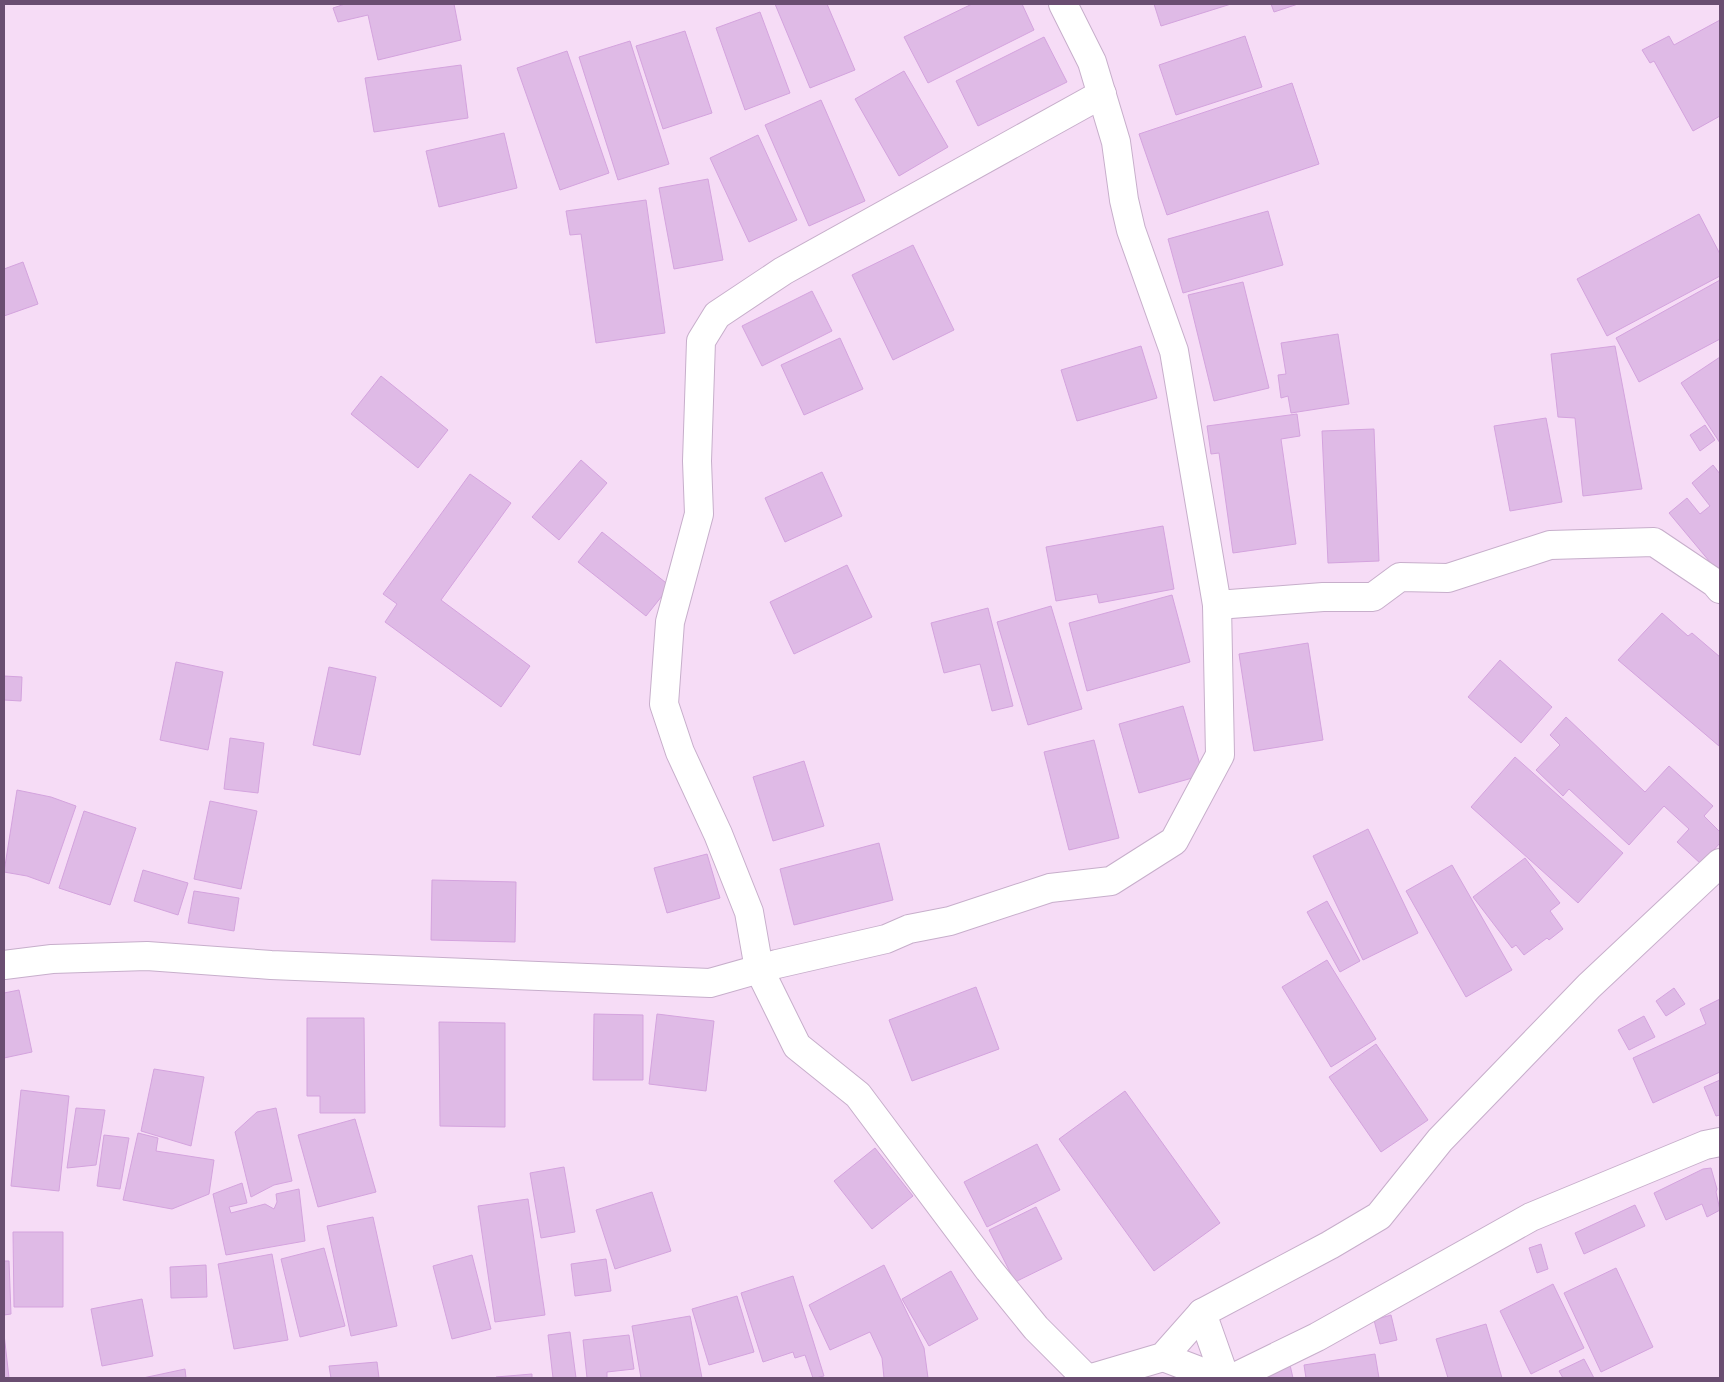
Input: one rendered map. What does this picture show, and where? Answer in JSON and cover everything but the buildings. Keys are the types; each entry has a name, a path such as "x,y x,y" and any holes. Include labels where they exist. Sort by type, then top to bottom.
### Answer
{"street":[{"path":"4,965 52,959 147,956 271,965 710,983 886,939 910,930 950,921 1050,888 1111,881 1174,841 1220,755 1217,605 1174,351 1131,230 1124,200 1116,142 1092,62 1063,4"},
{"path":"1086,1378 1036,1328 989,1270 858,1095 796,1046 760,969 749,912 718,834 680,752 664,704 670,622 699,514 697,461 701,341 717,315 783,271 1102,94"},
{"path":"1217,605 1323,597 1373,597 1400,577 1448,578 1550,545 1654,542 1715,583 1720,589"},
{"path":"1092,1378 1163,1357 1202,1313 1330,1245 1379,1216 1440,1140 1568,1006 1720,863"},
{"path":"1233,1378 1317,1337 1531,1217 1705,1145 1720,1142"},
{"path":"1202,1313 1225,1378"},
{"path":"1163,1357 1218,1378"}],"shaded area":[{"path":"4,4 1720,4 1720,1378 4,1378"}]}
